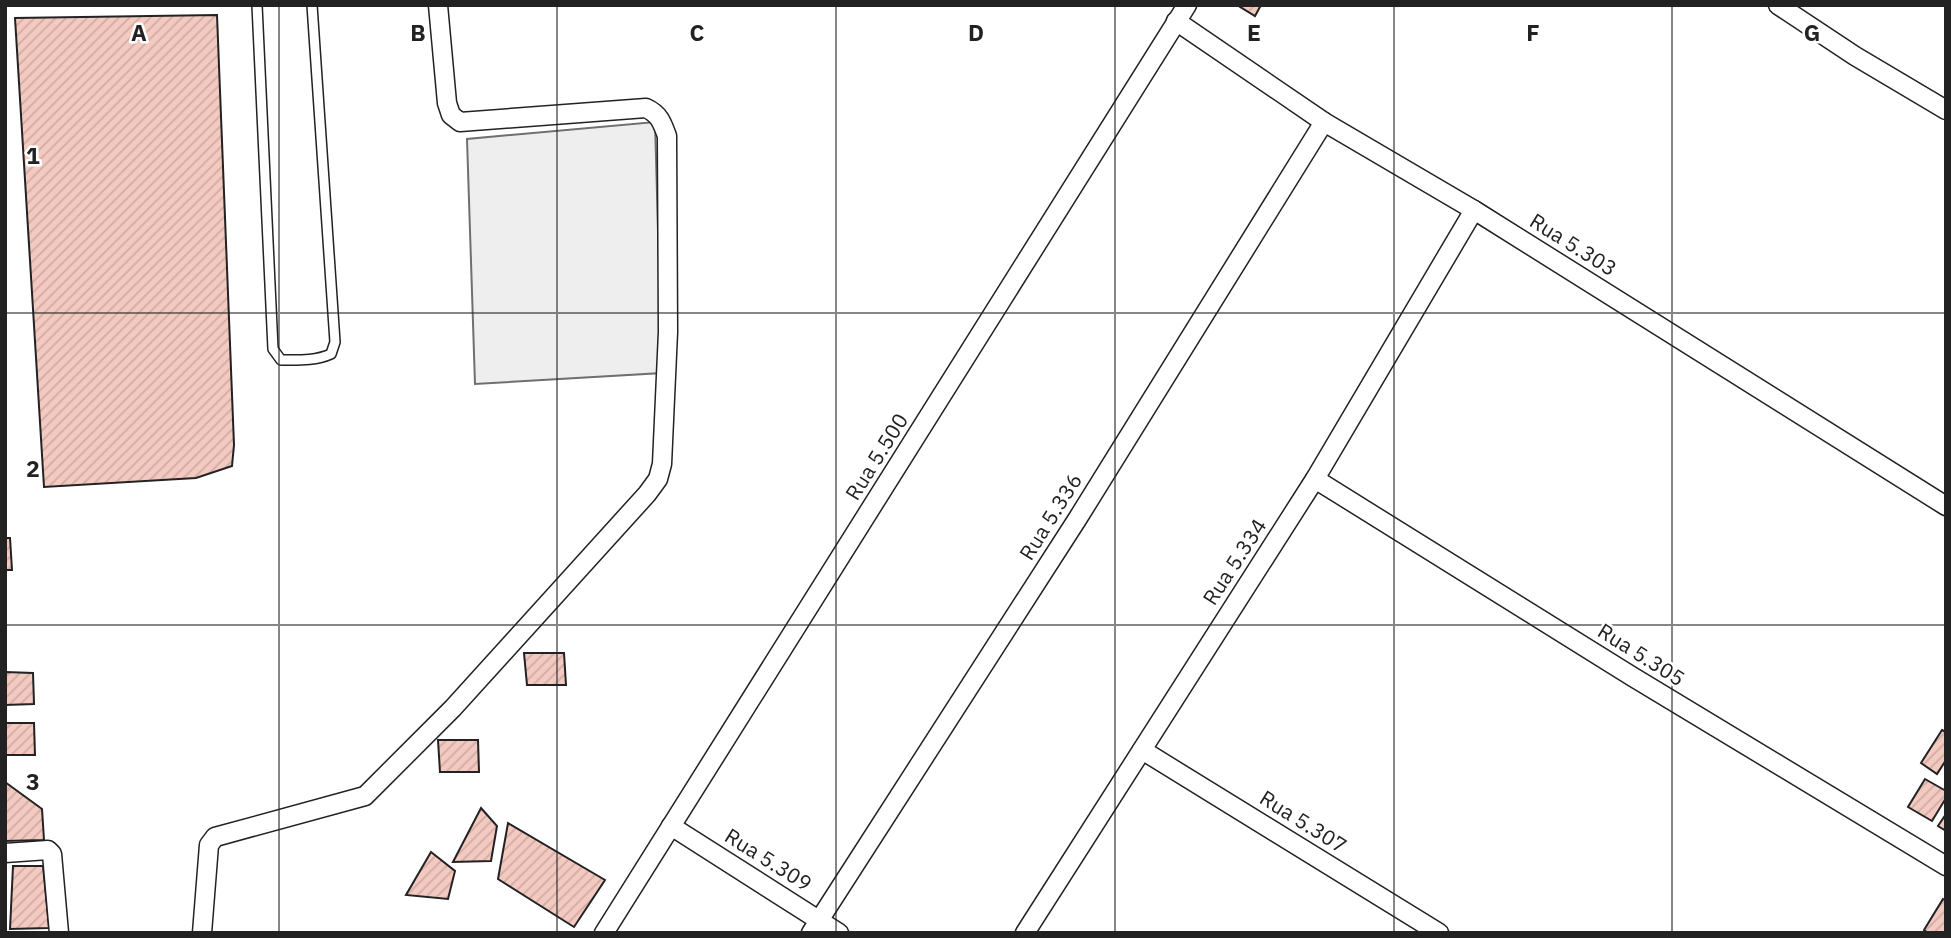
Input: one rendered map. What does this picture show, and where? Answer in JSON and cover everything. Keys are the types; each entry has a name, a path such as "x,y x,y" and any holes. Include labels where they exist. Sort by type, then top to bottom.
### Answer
{"street":[{"path":"202,933 209,845 215,837 365,796 453,708 647,494 658,478 662,464 668,332 667,136 662,122 656,113 646,108 460,122 451,115 447,103 438,5"},
{"name":"Rua 5.500","path":"604,933 1187,5"},
{"path":"1779,5 1855,56 1946,110"},
{"name":"Rua 5.303","path":"1176,22 1324,122 1474,209 1946,506"},
{"name":"Rua 5.336","path":"815,926 1078,518 1324,122"},
{"name":"Rua 5.334","path":"1025,933 1315,479 1474,209"},
{"name":"Rua 5.305","path":"1315,479 1633,677 1946,866"},
{"name":"Rua 5.307","path":"1142,750 1439,933"},
{"name":"Rua 5.309","path":"671,826 815,926 839,933"},
{"path":"5,853 48,850 52,855 59,933"}],"lane":[{"path":"257,5 273,349 281,359 302,360 320,359 331,354 335,342 312,5"}],"shaded area":[{"path":"655,122 662,373 475,384 467,139"}],"building":[{"path":"1237,5 1261,5 1255,16"},
{"path":"217,15 234,445 232,466 196,478 44,487 15,18"},
{"path":"5,538 10,538 12,570 5,570"},
{"path":"524,653 564,653 566,685 527,685"},
{"path":"5,672 33,673 34,704 5,705"},
{"path":"5,723 34,723 35,755 5,755"},
{"path":"1942,730 1946,732 1946,760 1937,774 1921,763"},
{"path":"438,740 478,740 479,772 440,772"},
{"path":"1925,779 1946,791 1946,798 1932,821 1908,807"},
{"path":"5,782 42,809 44,840 5,841"},
{"path":"481,808 497,826 491,861 453,862"},
{"path":"1946,814 1946,831 1938,826"},
{"path":"508,823 605,880 574,927 498,879"},
{"path":"431,852 455,871 448,899 406,895"},
{"path":"13,866 43,866 49,928 10,929"},
{"path":"1943,899 1946,901 1946,933 1928,933 1924,930"}]}
